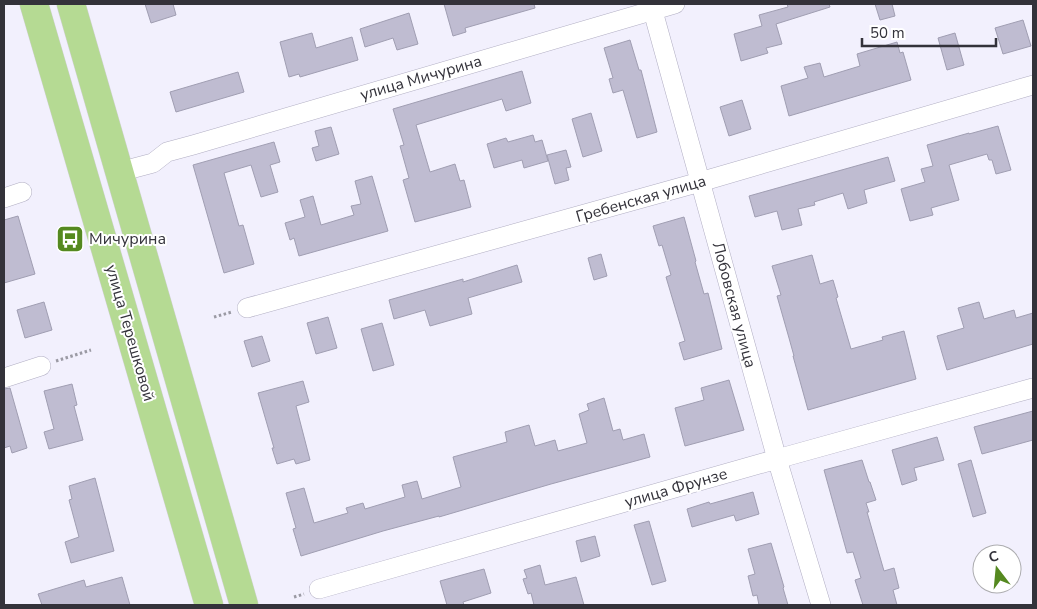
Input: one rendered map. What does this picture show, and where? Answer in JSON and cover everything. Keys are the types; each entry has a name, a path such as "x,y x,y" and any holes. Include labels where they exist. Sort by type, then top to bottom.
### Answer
{"main road":[{"name":"улица Терешковой","path":"34,4 208,605"},
{"path":"71,4 244,605"}],"street":[{"name":"улица Мичурина","path":"119,172 153,162 167,152 652,7 675,4"},
{"name":"Лобовская улица","path":"652,7 777,459 821,605"},
{"name":"Гребенская улица","path":"247,308 700,182 1033,85"},
{"path":"4,198 22,192"},
{"path":"4,378 41,366"},
{"name":"улица Фрунзе","path":"319,589 1033,388"}],"path":[{"path":"41,366 91,350"}],"building":[{"path":"145,4 173,4 176,15 151,23"},
{"path":"444,4 534,4 535,8 465,28 466,32 453,36"},
{"path":"787,4 829,4 830,7 776,24 782,44 766,48 768,53 741,61 734,34 762,26 759,15 788,7"},
{"path":"875,4 892,4 895,16 880,20"},
{"path":"409,13 418,44 397,50 393,38 365,47 360,29"},
{"path":"1023,20 1031,46 1003,54 995,28"},
{"path":"312,33 316,48 352,37 358,60 300,77 299,74 289,77 280,42"},
{"path":"955,33 964,65 947,70 938,38"},
{"path":"630,40 639,70 641,70 657,132 637,138 623,90 613,93 609,79 613,78 604,48"},
{"path":"897,42 900,53 903,52 911,80 789,116 781,86 808,78 804,67 820,63 824,77 860,66 857,54"},
{"path":"522,71 531,103 506,111 502,99 416,125 430,172 455,164 460,181 464,180 471,207 415,222 403,180 409,178 400,146 404,145 393,109"},
{"path":"238,72 244,92 176,112 170,92"},
{"path":"742,100 751,129 729,136 720,107"},
{"path":"591,113 602,151 583,157 572,119"},
{"path":"998,126 1011,170 996,174 992,160 989,160 987,154 949,165 959,200 931,208 933,215 910,221 901,189 925,182 921,169 933,166 927,145"},
{"path":"331,127 339,154 316,161 312,148 319,146 315,131"},
{"path":"533,135 535,142 542,140 548,161 524,168 522,160 494,168 487,144 506,138 508,142"},
{"path":"274,142 280,162 270,165 278,192 261,197 251,165 224,173 239,226 243,225 254,264 224,273 193,165"},
{"path":"566,150 571,167 566,168 569,180 555,184 547,155"},
{"path":"888,157 895,181 864,190 867,203 848,209 843,193 814,202 815,205 798,209 802,225 782,230 777,211 755,217 749,196"},
{"path":"372,176 388,231 299,256 294,238 290,240 285,223 305,217 300,200 313,196 321,225 354,215 351,206 361,204 355,181"},
{"path":"18,216 35,274 4,283 4,220"},
{"path":"684,217 704,294 708,293 722,349 684,360 679,343 685,341 666,277 671,275 662,245 659,246 653,226"},
{"path":"601,254 607,276 594,280 588,258"},
{"path":"812,255 820,284 833,280 838,297 836,298 851,349 883,340 882,337 904,331 916,379 808,410 777,296 781,295 772,266"},
{"path":"517,265 522,282 468,298 472,314 430,326 425,310 394,319 389,300 463,279 463,282"},
{"path":"44,302 52,330 25,338 17,310"},
{"path":"979,302 984,319 1014,310 1016,318 1033,313 1033,344 947,370 937,336 964,328 958,308"},
{"path":"328,317 337,348 316,354 307,323"},
{"path":"382,323 394,365 373,371 361,329"},
{"path":"262,336 270,361 252,367 244,341"},
{"path":"729,380 744,430 685,446 675,408 704,400 701,388"},
{"path":"303,381 309,402 296,406 310,460 296,464 294,459 277,464 258,393"},
{"path":"72,384 77,405 74,406 83,440 49,449 44,432 54,429 44,391"},
{"path":"10,388 27,448 12,453 10,446 4,448 4,389"},
{"path":"604,398 613,431 620,429 623,440 644,434 650,457 383,531 301,556 293,529 296,528 286,493 304,488 314,523 348,513 346,508 363,503 365,509 405,497 402,485 417,481 422,499 461,487 453,457 507,442 505,432 529,425 535,446 555,440 558,451 587,443 579,414 589,410 587,404"},
{"path":"1033,411 1033,440 982,454 974,427"},
{"path":"937,437 944,460 914,468 917,480 902,485 892,450"},
{"path":"862,460 876,500 866,503 869,512 867,512 884,571 894,568 899,588 893,590 897,605 863,605 855,580 861,578 853,552 847,553 824,470"},
{"path":"971,460 986,513 973,517 958,464"},
{"path":"95,478 114,551 71,563 65,542 79,537 69,500 72,499 69,486"},
{"path":"753,492 759,514 736,521 734,515 692,527 687,509"},
{"path":"649,521 666,581 652,585 634,525"},
{"path":"595,536 600,556 581,562 576,541"},
{"path":"771,543 788,605 759,605 757,595 753,596 748,576 755,574 748,549"},
{"path":"540,565 545,585 576,577 584,605 534,605 531,593 528,594 523,579 527,578 524,570"},
{"path":"484,569 491,593 463,602 464,605 447,605 440,581"},
{"path":"122,577 130,605 42,605 38,594 84,580 86,587"}],"place":[{"name":"Мичурина","path":"70,239"}]}
